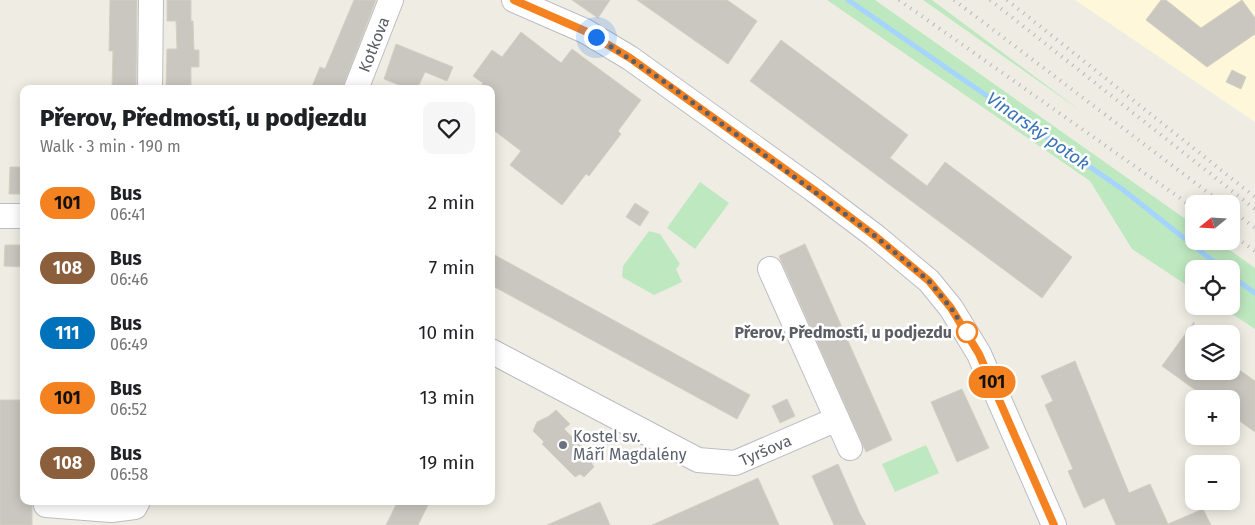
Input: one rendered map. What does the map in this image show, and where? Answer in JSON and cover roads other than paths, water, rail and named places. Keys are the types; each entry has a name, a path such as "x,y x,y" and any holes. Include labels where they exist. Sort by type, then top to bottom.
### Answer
{"street":[{"path":"150,85 152,0"},
{"name":"Kotkova","path":"358,85 392,0"},
{"path":"514,0 585,31 630,58 814,190 875,236 929,281 951,308 979,354 1054,525"},
{"path":"0,216 20,216"},
{"path":"770,269 850,448"},
{"name":"Tyršova","path":"495,353 698,460 735,463 837,419"},
{"path":"46,505 111,510 136,505"}],"waterway":[{"name":"Vinarský potok","path":"848,0 1122,189 1212,260"},
{"name":"Vinarský potok","path":"1240,282 1255,293"}],"railway":[{"path":"899,0 1185,202"},
{"path":"954,0 1211,195"},
{"path":"990,0 1255,209"},
{"path":"1007,0 1255,197"},
{"path":"1240,217 1255,228"},
{"path":"1240,240 1255,251"}],"place":[{"name":"Přerov, Předmostí, u podjezdu","path":"967,332"},
{"name":"Kostel sv. Máří Magdalény","path":"563,445"}]}
